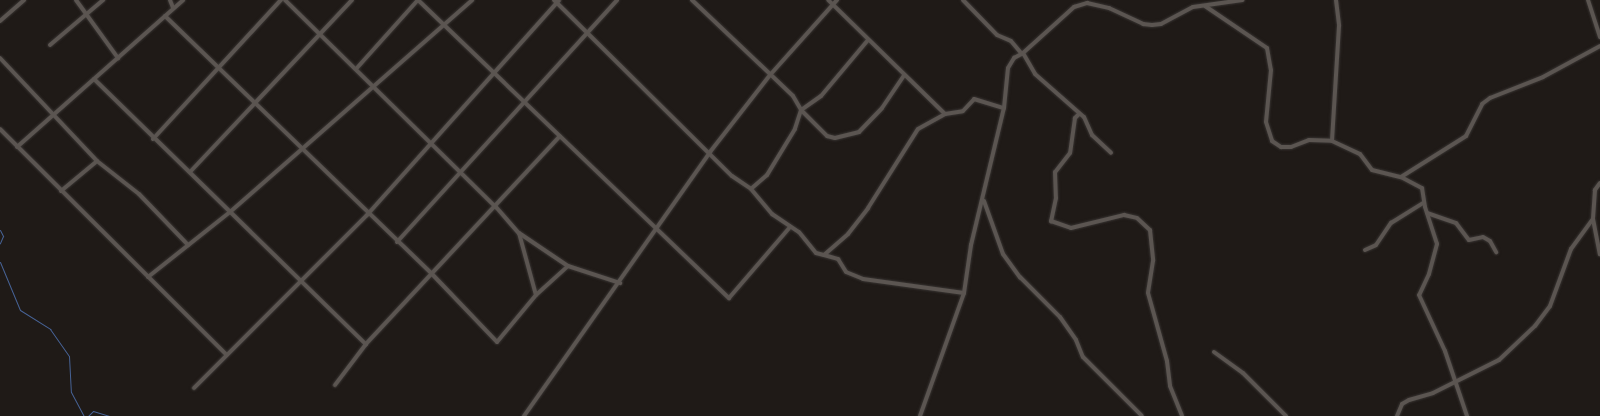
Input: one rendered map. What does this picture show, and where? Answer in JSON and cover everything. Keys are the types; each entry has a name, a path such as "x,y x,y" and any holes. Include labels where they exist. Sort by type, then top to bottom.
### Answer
{"street":[{"path":"0,21 24,0"},
{"path":"76,0 118,58"},
{"path":"50,45 102,0"},
{"path":"170,0 173,8"},
{"path":"17,147 183,0"},
{"path":"153,139 281,0"},
{"path":"285,0 461,172 519,233 568,266 620,283"},
{"path":"190,172 352,0"},
{"path":"356,69 418,0 656,231 729,298 790,227"},
{"path":"148,277 230,212 299,148 472,0"},
{"path":"397,242 616,0"},
{"path":"692,0 793,96 801,110 828,136 835,138 858,132 882,108 904,75"},
{"path":"828,0 945,114"},
{"path":"524,416 620,283 710,152 770,75 837,0"},
{"path":"963,0 997,35 1011,41 1023,53 1035,74 1079,114 1090,127 1092,135 1111,153"},
{"path":"920,416 964,293 971,245 984,201 1004,108 1008,68 1074,7 1087,1 1109,8 1143,24 1152,25 1162,24 1179,12 1204,5 1242,0"},
{"path":"1332,141 1339,26 1336,0"},
{"path":"1588,0 1600,37"},
{"path":"194,388 367,215 556,1 710,152 732,176 751,189 772,214 799,232 816,253 838,259 846,272 863,279 964,293"},
{"path":"1204,5 1266,48 1271,70 1266,122 1272,141 1282,147 1291,147 1309,140 1332,141 1360,154 1372,170 1401,177 1422,188 1424,202 1437,244 1429,274 1420,295 1456,380 1467,416"},
{"path":"165,16 367,215 432,274 497,342 536,294 568,266"},
{"path":"751,189 766,175 795,129 801,110 821,96 868,40"},
{"path":"1401,177 1466,136 1482,104 1490,98 1543,77 1600,46"},
{"path":"0,58 97,161 139,194 188,245"},
{"path":"94,79 153,139 190,172 366,344"},
{"path":"824,255 848,234 868,208 918,129 945,114 963,111 974,99 1004,108"},
{"path":"1079,114 1075,118 1070,153 1055,172 1056,198 1051,221 1071,228 1124,215 1137,218 1150,230 1153,249 1148,293 1167,361 1170,386 1182,416"},
{"path":"0,129 227,355"},
{"path":"334,385 366,344 496,207 560,136"},
{"path":"61,191 97,161"},
{"path":"1600,182 1595,190 1593,219 1600,254"},
{"path":"984,201 1003,254 1020,277 1060,317 1076,340 1082,357 1142,416"},
{"path":"1365,250 1376,245 1391,223 1424,202"},
{"path":"1427,213 1456,223 1469,240 1483,237 1496,252"},
{"path":"1397,416 1402,404 1409,400 1433,393 1499,360 1535,326 1550,306 1571,249 1593,219"},
{"path":"519,233 536,294"},
{"path":"1214,352 1249,378 1286,416"}],"waterway":[{"path":"0,230 3,236 0,243"},
{"path":"0,262 20,310 50,329 69,356 71,392 84,416"},
{"path":"88,416 93,411 109,416"}]}
